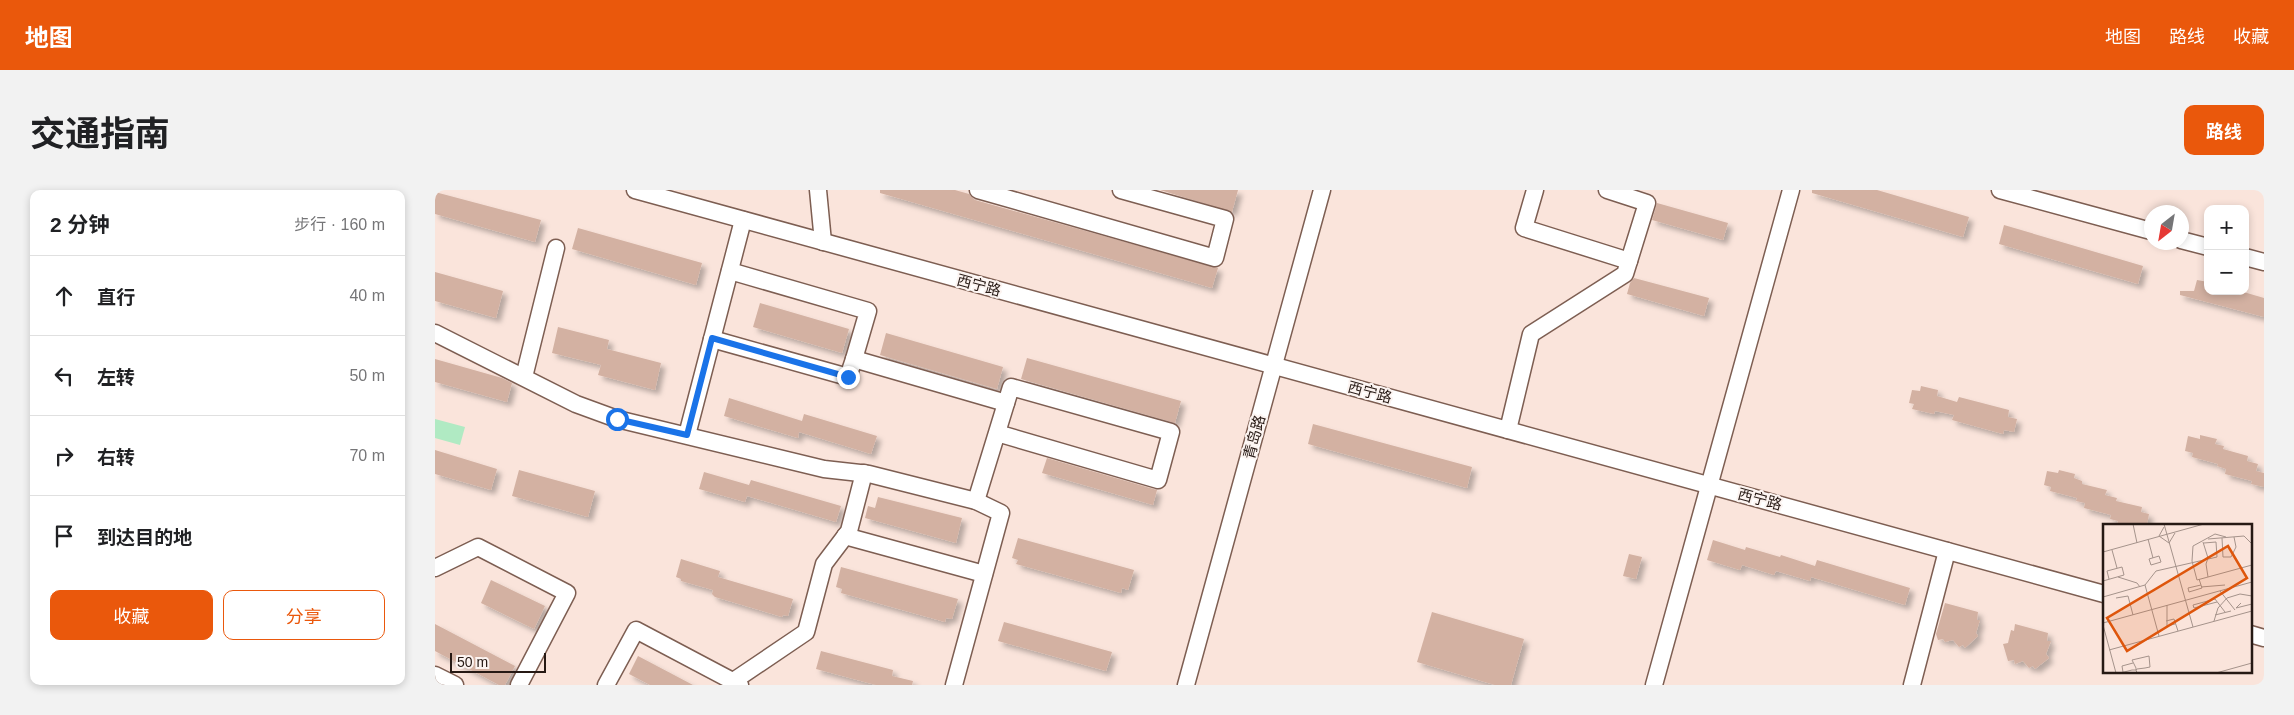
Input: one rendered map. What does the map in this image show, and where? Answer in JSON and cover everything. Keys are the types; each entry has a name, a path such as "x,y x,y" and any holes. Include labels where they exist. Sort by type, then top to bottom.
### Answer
{"street":[{"name":"西宁路","path":"635,190 2103,594"},
{"path":"818,190 823,242"},
{"path":"977,190 1215,258 1225,219 1121,190"},
{"name":"青岛路","path":"1186,685 1323,190"},
{"path":"1535,190 1524,228 1629,261"},
{"path":"1508,430 1531,334 1625,274 1647,202 1607,190"},
{"path":"1654,685 1791,190"},
{"path":"2000,190 2144,229"},
{"path":"687,435 743,220"},
{"path":"2189,242 2204,246"},
{"path":"524,376 556,248"},
{"path":"2249,258 2264,262"},
{"path":"712,338 848,377 868,311 730,271"},
{"path":"435,332 576,404 617,419 824,469 864,473 976,501 1001,513 954,685"},
{"path":"853,359 1006,403"},
{"path":"976,501 1011,387 1171,432 1158,480 997,433"},
{"path":"606,685 636,630 735,684 805,632 824,564 849,531 864,473"},
{"path":"845,536 984,574"},
{"path":"435,568 478,547 567,593 519,685"},
{"path":"1912,685 1947,551"},
{"path":"2251,634 2264,638"},
{"path":"435,675 455,685"}],"green space":[{"path":"435,419 465,427 460,445 435,438"}],"building":[{"path":"880,190 955,190 969,194 975,200 1218,268 1212,288 880,193"},
{"path":"1160,190 1238,190 1232,212"},
{"path":"1812,190 1877,190 1969,217 1963,237 1812,193"},
{"path":"435,192 541,220 535,242 435,214"},
{"path":"1657,203 1728,223 1723,240 1652,220"},
{"path":"2004,225 2143,266 2138,284 1999,244"},
{"path":"578,228 702,263 696,285 572,249"},
{"path":"435,272 503,291 496,318 435,301"},
{"path":"1634,278 1709,298 1704,316 1627,294 1630,283"},
{"path":"2197,280 2204,281 2204,295 2249,294 2264,298 2264,317 2180,295 2180,291 2194,291"},
{"path":"760,303 849,329 842,353 753,327"},
{"path":"558,327 609,340 607,349 661,363 655,390 598,375 601,365 552,353"},
{"path":"886,333 1003,367 997,389 880,355"},
{"path":"1027,358 1181,401 1175,423 1021,379"},
{"path":"435,359 502,378 512,383 507,402 435,382"},
{"path":"1921,386 1938,390 1937,396 1957,402 1959,397 2009,410 2008,417 2017,419 2014,432 2004,430 2003,434 1952,420 1954,415 1935,411 1934,414 1912,409 1914,404 1909,403 1912,390 1920,391"},
{"path":"729,398 802,421 804,414 877,436 871,454 799,432 798,438 724,416"},
{"path":"1313,424 1472,467 1467,488 1308,444"},
{"path":"2200,435 2217,439 2215,444 2224,446 2223,449 2248,456 2247,461 2258,464 2256,471 2264,473 2264,487 2251,484 2252,481 2225,474 2226,469 2217,466 2218,464 2192,457 2193,453 2185,451 2188,436 2200,439"},
{"path":"435,450 497,469 491,490 435,474"},
{"path":"1047,458 1157,490 1153,505 1042,473"},
{"path":"519,470 595,491 588,517 512,496"},
{"path":"2059,470 2075,474 2074,478 2082,481 2082,484 2107,490 2105,495 2117,498 2116,501 2142,507 2141,512 2149,514 2147,524 2117,524 2118,521 2110,519 2111,515 2084,508 2085,503 2076,501 2077,498 2050,491 2051,487 2044,485 2047,471 2058,473"},
{"path":"704,472 749,485 751,480 841,506 836,522 747,496 745,502 699,489"},
{"path":"878,497 962,518 956,543 865,518 868,506 875,508"},
{"path":"1018,538 1134,570 1128,590 1122,588 1121,593 1016,564 1018,560 1012,558"},
{"path":"1713,540 1745,550 1746,547 1780,557 1781,555 1815,566 1817,560 1910,588 1905,605 1811,577 1810,581 1776,571 1774,575 1742,565 1740,570 1707,560"},
{"path":"1629,554 1642,557 1636,579 1623,576"},
{"path":"681,559 720,571 718,577 793,599 788,616 783,615 782,617 715,597 712,594 713,590 681,581 681,579 676,577"},
{"path":"841,567 958,599 952,619 946,618 945,622 841,593 842,589 836,587"},
{"path":"491,580 545,606 534,629 481,603"},
{"path":"1945,603 1978,612 1977,620 1980,620 1976,633 1978,636 1965,648 1963,645 1959,647 1953,640 1945,642 1943,639 1938,640 1936,634"},
{"path":"1432,612 1524,639 1511,685 1495,685 1417,662"},
{"path":"1004,622 1112,652 1106,671 998,641"},
{"path":"435,624 515,666 505,685 499,685 435,651"},
{"path":"2015,624 2048,633 2047,641 2051,641 2046,654 2049,658 2035,669 2033,666 2029,668 2023,661 2015,664 2014,660 2008,661 2003,644 2008,643 2011,630 2014,631"},
{"path":"821,651 893,670 892,676 913,681 912,685 876,685 816,669"},
{"path":"638,656 693,685 650,685 629,674"}],"route":[{"path":"617,419 687,435 712,338 848,377"}]}
